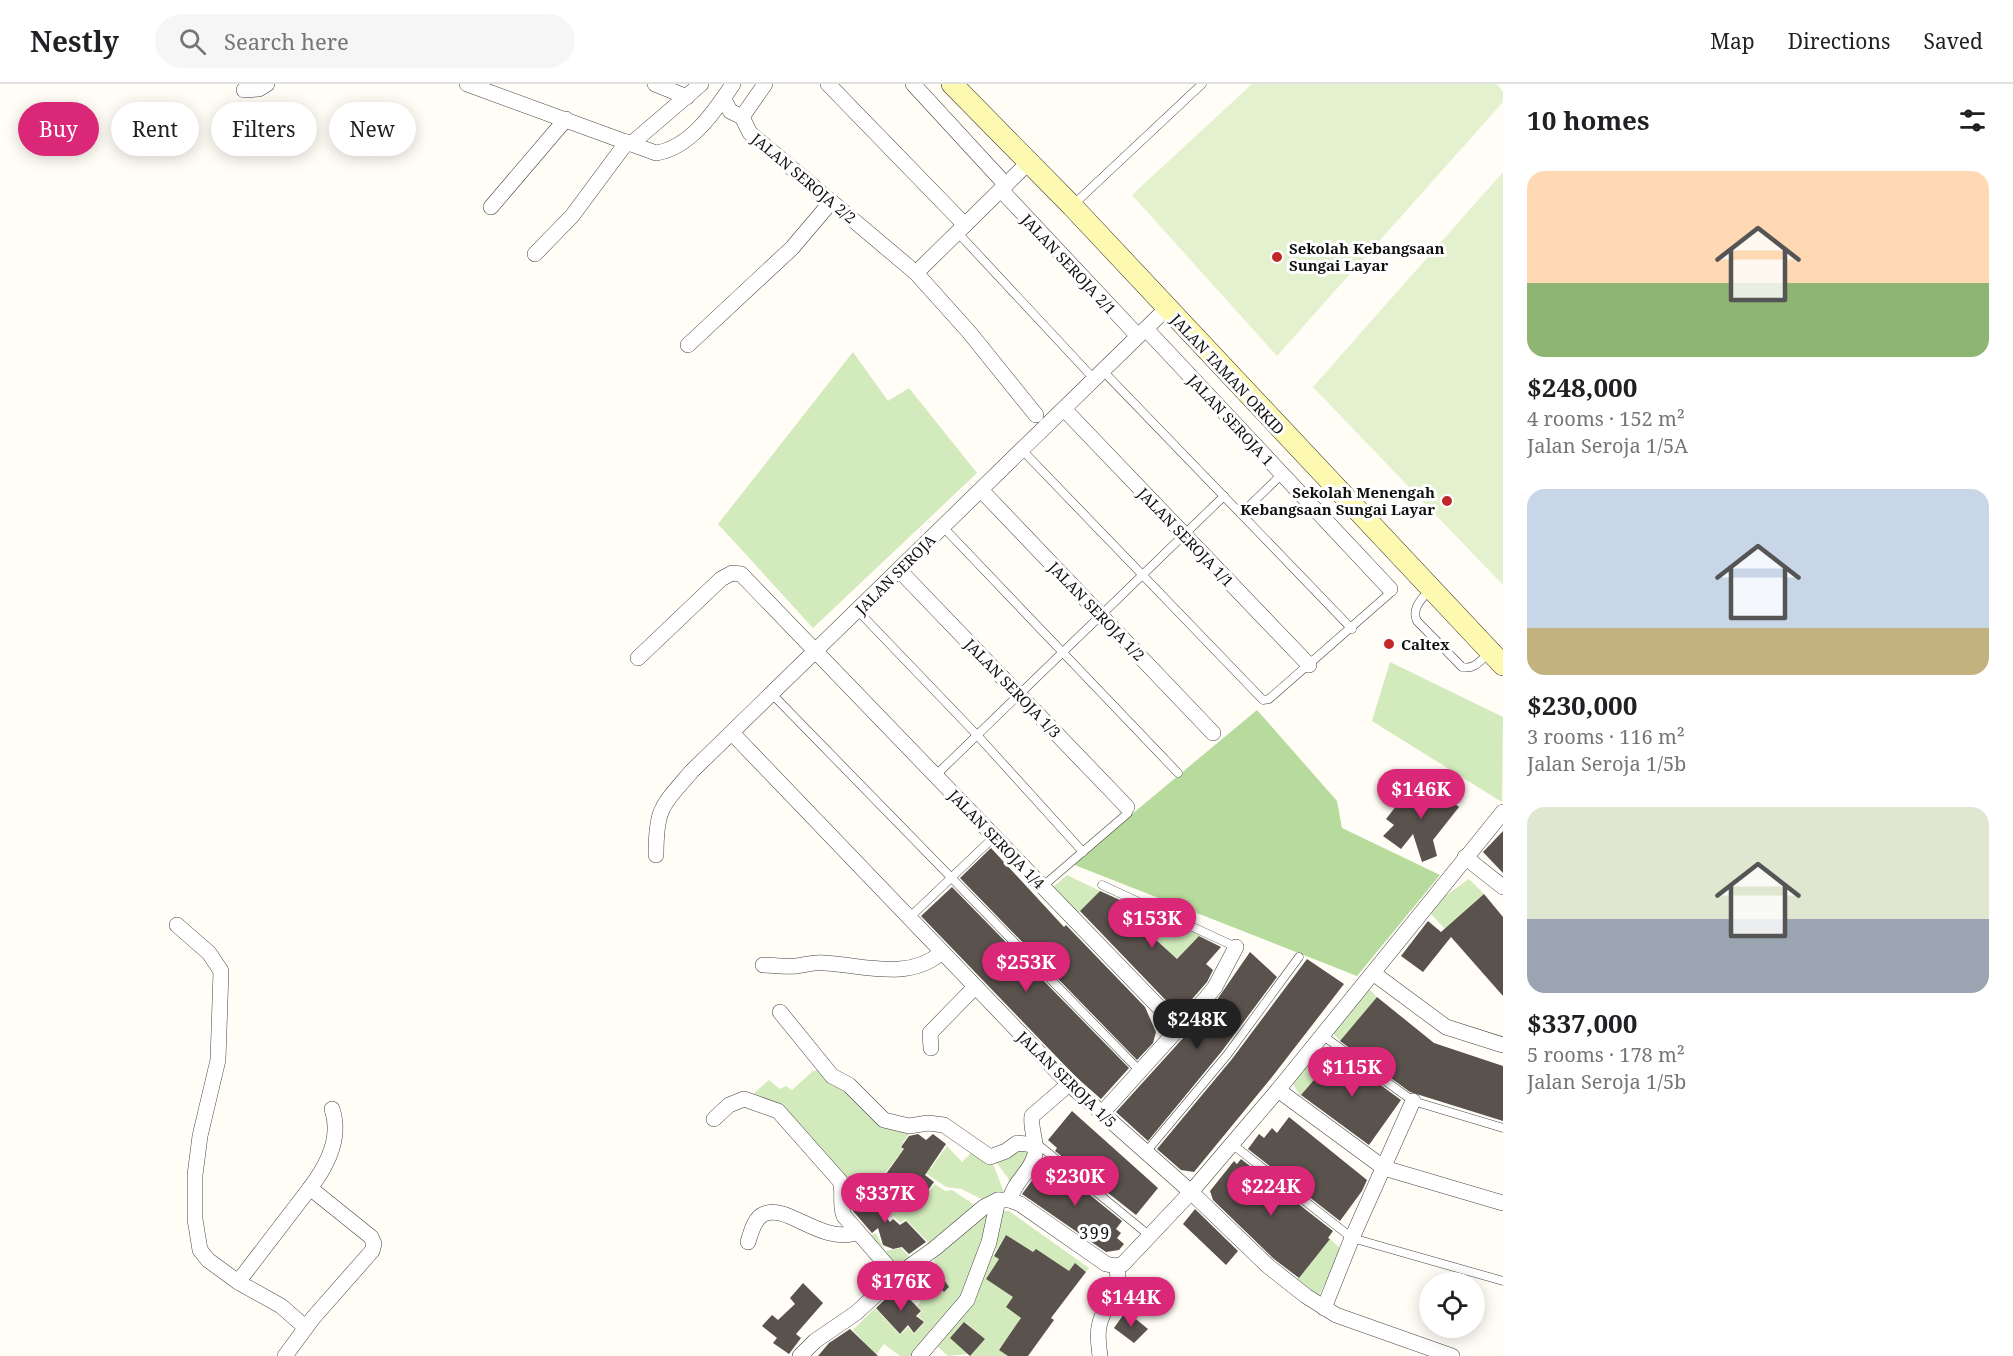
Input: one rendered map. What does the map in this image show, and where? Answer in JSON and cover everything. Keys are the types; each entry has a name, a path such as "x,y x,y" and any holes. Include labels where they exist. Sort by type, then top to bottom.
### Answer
{"main road":[{"name":"JALAN TAMAN ORKID","path":"952,84 1072,206 1166,309 1496,658"}],"street":[{"path":"244,90 259,89 267,84"},
{"path":"655,84 687,97"},
{"path":"536,254 572,216 629,143 700,84"},
{"path":"742,117 765,84"},
{"path":"828,84 962,229"},
{"name":"JALAN SEROJA 2/1","path":"913,84 1004,188 1142,333"},
{"name":"JALAN SEROJA 2/2","path":"478,86 656,153 667,151 691,134 726,90"},
{"name":"JALAN SEROJA 2/2","path":"726,90 730,111 742,117 750,134 916,273 969,332 1036,415"},
{"path":"491,207 566,119"},
{"path":"916,273 1028,163"},
{"path":"688,345 792,248 831,202"},
{"name":"JALAN SEROJA","path":"656,855 656,825 661,810 692,771 1166,309"},
{"name":"JALAN SEROJA 1","path":"1142,333 1282,474 1390,589"},
{"name":"JALAN SEROJA 1/1","path":"1064,410 1309,665"},
{"name":"JALAN SEROJA 1/2","path":"981,490 1213,733"},
{"name":"JALAN SEROJA 1/3","path":"899,570 1127,807"},
{"name":"JALAN SEROJA 1/4","path":"638,658 721,579 732,573 741,574 1179,1028"},
{"name":"JALAN SEROJA 1/5","path":"732,733 1069,1084 1191,1192 1268,1266 1324,1308 1352,1321 1452,1356"},
{"path":"800,1356 814,1341 856,1313 896,1276 934,1249 984,1207 1004,1200 1020,1203 1106,1264 1116,1266 1123,1264 1191,1192 1278,1090 1503,812"},
{"path":"1465,857 1503,887"},
{"path":"177,925 210,953 221,971 220,1043 196,1159 195,1219 198,1240 203,1255 238,1282 280,1306 305,1327"},
{"path":"1102,1113 1215,987 1236,947"},
{"path":"763,964 796,966 823,963 905,969 929,963 941,952"},
{"path":"1373,973 1446,1027 1503,1045"},
{"path":"931,1048 930,1033 975,987"},
{"path":"780,1012 832,1076 849,1085 884,1120 909,1126 944,1125 990,1157 1006,1151 1017,1143 1035,1143"},
{"path":"919,1356 967,1300 1004,1200 1032,1162 1035,1143 1032,1116 1069,1084"},
{"path":"1278,1090 1384,1168 1503,1203"},
{"path":"714,1119 729,1105 744,1099 778,1111 840,1180 843,1189 841,1209 896,1276"},
{"path":"1324,1308 1352,1238 1413,1101"},
{"path":"238,1282 310,1188 331,1154 334,1145 335,1118 332,1110"},
{"path":"285,1356 305,1327 372,1251 374,1245 371,1237 310,1188"},
{"path":"748,1242 758,1218 764,1213 776,1212 836,1236 847,1237 858,1232"},
{"path":"1100,1356 1098,1328 1103,1312 1117,1286 1119,1276 1116,1266"}],"lane":[{"path":"1072,206 1202,84"},
{"path":"962,229 1099,375 1224,496 1352,629"},
{"path":"1022,450 1263,700 1269,699 1352,629 1389,594 1390,589"},
{"path":"1241,514 1282,474"},
{"path":"936,775 1224,496"},
{"path":"943,527 1178,773"},
{"path":"1431,589 1415,608 1414,614 1417,621 1462,667 1468,668 1496,658"},
{"path":"858,611 977,735 1083,852"},
{"path":"772,694 1139,1070"},
{"path":"1043,886 1128,813 1127,807"},
{"path":"909,919 995,836"},
{"path":"1102,885 1236,947"},
{"path":"1146,1152 1227,1055 1299,957"},
{"path":"1322,1035 1413,1101 1503,1128"},
{"path":"1035,1143 1150,1236"},
{"path":"1232,1144 1352,1238 1503,1281"}],"green space":[{"name":"Sekolah Kebangsaan Sungai Layar","path":"1252,84 1497,84 1503,92 1503,102 1277,356 1132,195"},
{"name":"Sekolah Menengah Kebangsaan Sungai Layar","path":"1503,172 1503,585 1313,387"},
{"path":"853,352 888,401 909,388 977,473 813,628 718,524"},
{"path":"1390,662 1503,717 1502,802 1372,721"},
{"path":"1257,710 1337,801 1342,828 1440,875 1357,976 1072,864"},
{"path":"1067,875 1100,891 1078,913 1052,888"},
{"path":"1469,879 1484,894 1445,929 1431,914 1445,896"},
{"path":"1171,923 1201,934 1177,959 1155,939"},
{"path":"1369,989 1377,997 1340,1041 1333,1033"},
{"path":"1320,1051 1335,1056 1300,1096 1292,1082"},
{"path":"819,1070 912,1130 900,1147 931,1168 947,1146 962,1162 971,1153 994,1166 1005,1195 984,1200 961,1189 946,1187 899,1155 881,1178 918,1205 935,1184 945,1191 952,1190 979,1208 900,1269 866,1237 876,1233 885,1251 901,1248 912,1259 928,1242 905,1219 901,1223 893,1216 891,1218 859,1182 854,1185 848,1180 844,1181 751,1096 769,1080 780,1089 786,1086 792,1090 813,1071"},
{"path":"1026,1146 1029,1154 1011,1187 1008,1178 996,1162"},
{"path":"993,1211 975,1277 918,1356 900,1356 884,1344 875,1356 857,1352 864,1342 853,1330 875,1308 900,1335 908,1327 914,1334 925,1322 918,1316 922,1311 917,1306 921,1302 914,1295 910,1298 897,1283 918,1270 927,1280 940,1273 934,1260 959,1234"},
{"path":"1003,1211 1009,1211 1089,1268 1086,1272 1075,1264 1065,1277 1029,1258 1006,1235 993,1255 999,1259 986,1279 1035,1306 999,1349 1008,1356 970,1356 985,1339 965,1322 951,1338 968,1354 948,1356 936,1345"},
{"path":"1330,1239 1341,1249 1319,1296 1297,1279"}],"building":[{"path":"1428,783 1459,807 1433,840 1437,856 1422,862 1413,834 1401,849 1383,836 1394,825 1386,819 1404,796 1408,798 1419,785 1424,789"},
{"path":"1503,831 1503,873 1483,852"},
{"path":"991,848 1064,927 1066,925 1145,1007 1156,1032 1153,1043 1137,1060 960,878"},
{"path":"952,887 1129,1068 1101,1099 1076,1077 921,916"},
{"path":"1100,891 1171,923 1155,939 1177,959 1199,936 1221,947 1206,964 1213,970 1207,982 1179,1014 1080,911"},
{"path":"1484,894 1503,917 1503,996 1451,937 1423,972 1401,956 1428,921 1441,932"},
{"path":"1250,952 1277,977 1222,1051 1148,1141 1116,1112 1214,1004"},
{"path":"1307,959 1344,984 1194,1172 1181,1170 1157,1149 1232,1059"},
{"path":"1377,997 1434,1043 1503,1066 1503,1121 1410,1092 1340,1041"},
{"path":"1337,1053 1401,1100 1369,1145 1301,1095"},
{"path":"1072,1111 1158,1188 1136,1215 1055,1151 1057,1148 1048,1140"},
{"path":"1289,1117 1367,1180 1362,1191 1340,1221 1248,1149 1259,1134 1264,1138 1272,1128 1277,1133"},
{"path":"918,1134 926,1140 933,1134 946,1144 925,1175 934,1182 918,1204 883,1178 904,1149 901,1147 909,1136"},
{"path":"1241,1159 1333,1231 1328,1238 1330,1239 1299,1278 1274,1259 1213,1200 1210,1191 1234,1161 1237,1164"},
{"path":"1047,1160 1122,1221 1116,1229 1121,1233 1117,1238 1124,1244 1119,1250 1106,1252 1022,1194"},
{"path":"851,1185 855,1188 858,1185 890,1222 893,1219 900,1225 906,1221 926,1242 909,1254 902,1247 893,1249 883,1245 878,1228 872,1233 853,1211"},
{"path":"1195,1209 1238,1251 1226,1265 1183,1224"},
{"path":"1006,1235 1033,1252 1036,1249 1069,1271 1075,1263 1086,1272 1051,1318 1054,1320 1028,1356 1008,1356 999,1350 1021,1318 1006,1307 1013,1297 986,1279 999,1259 994,1256"},
{"path":"932,1262 949,1287 944,1292 923,1269"},
{"path":"803,1283 823,1303 796,1334 801,1338 789,1354 773,1343 777,1338 762,1326 772,1315 778,1320 795,1304 790,1298"},
{"path":"898,1287 921,1311 916,1316 924,1322 914,1333 908,1325 900,1334 876,1308"},
{"path":"1126,1311 1148,1329 1134,1343 1114,1328"},
{"path":"964,1322 985,1339 970,1356 950,1338"},
{"path":"850,1329 878,1356 818,1356 829,1343"}],"place":[{"name":"Sekolah Kebangsaan Sungai Layar","path":"1277,257"},
{"name":"Sekolah Menengah Kebangsaan Sungai Layar","path":"1447,501"},
{"name":"Caltex","path":"1389,644"}],"district":[{"name":"399","path":"1095,1233"}]}
